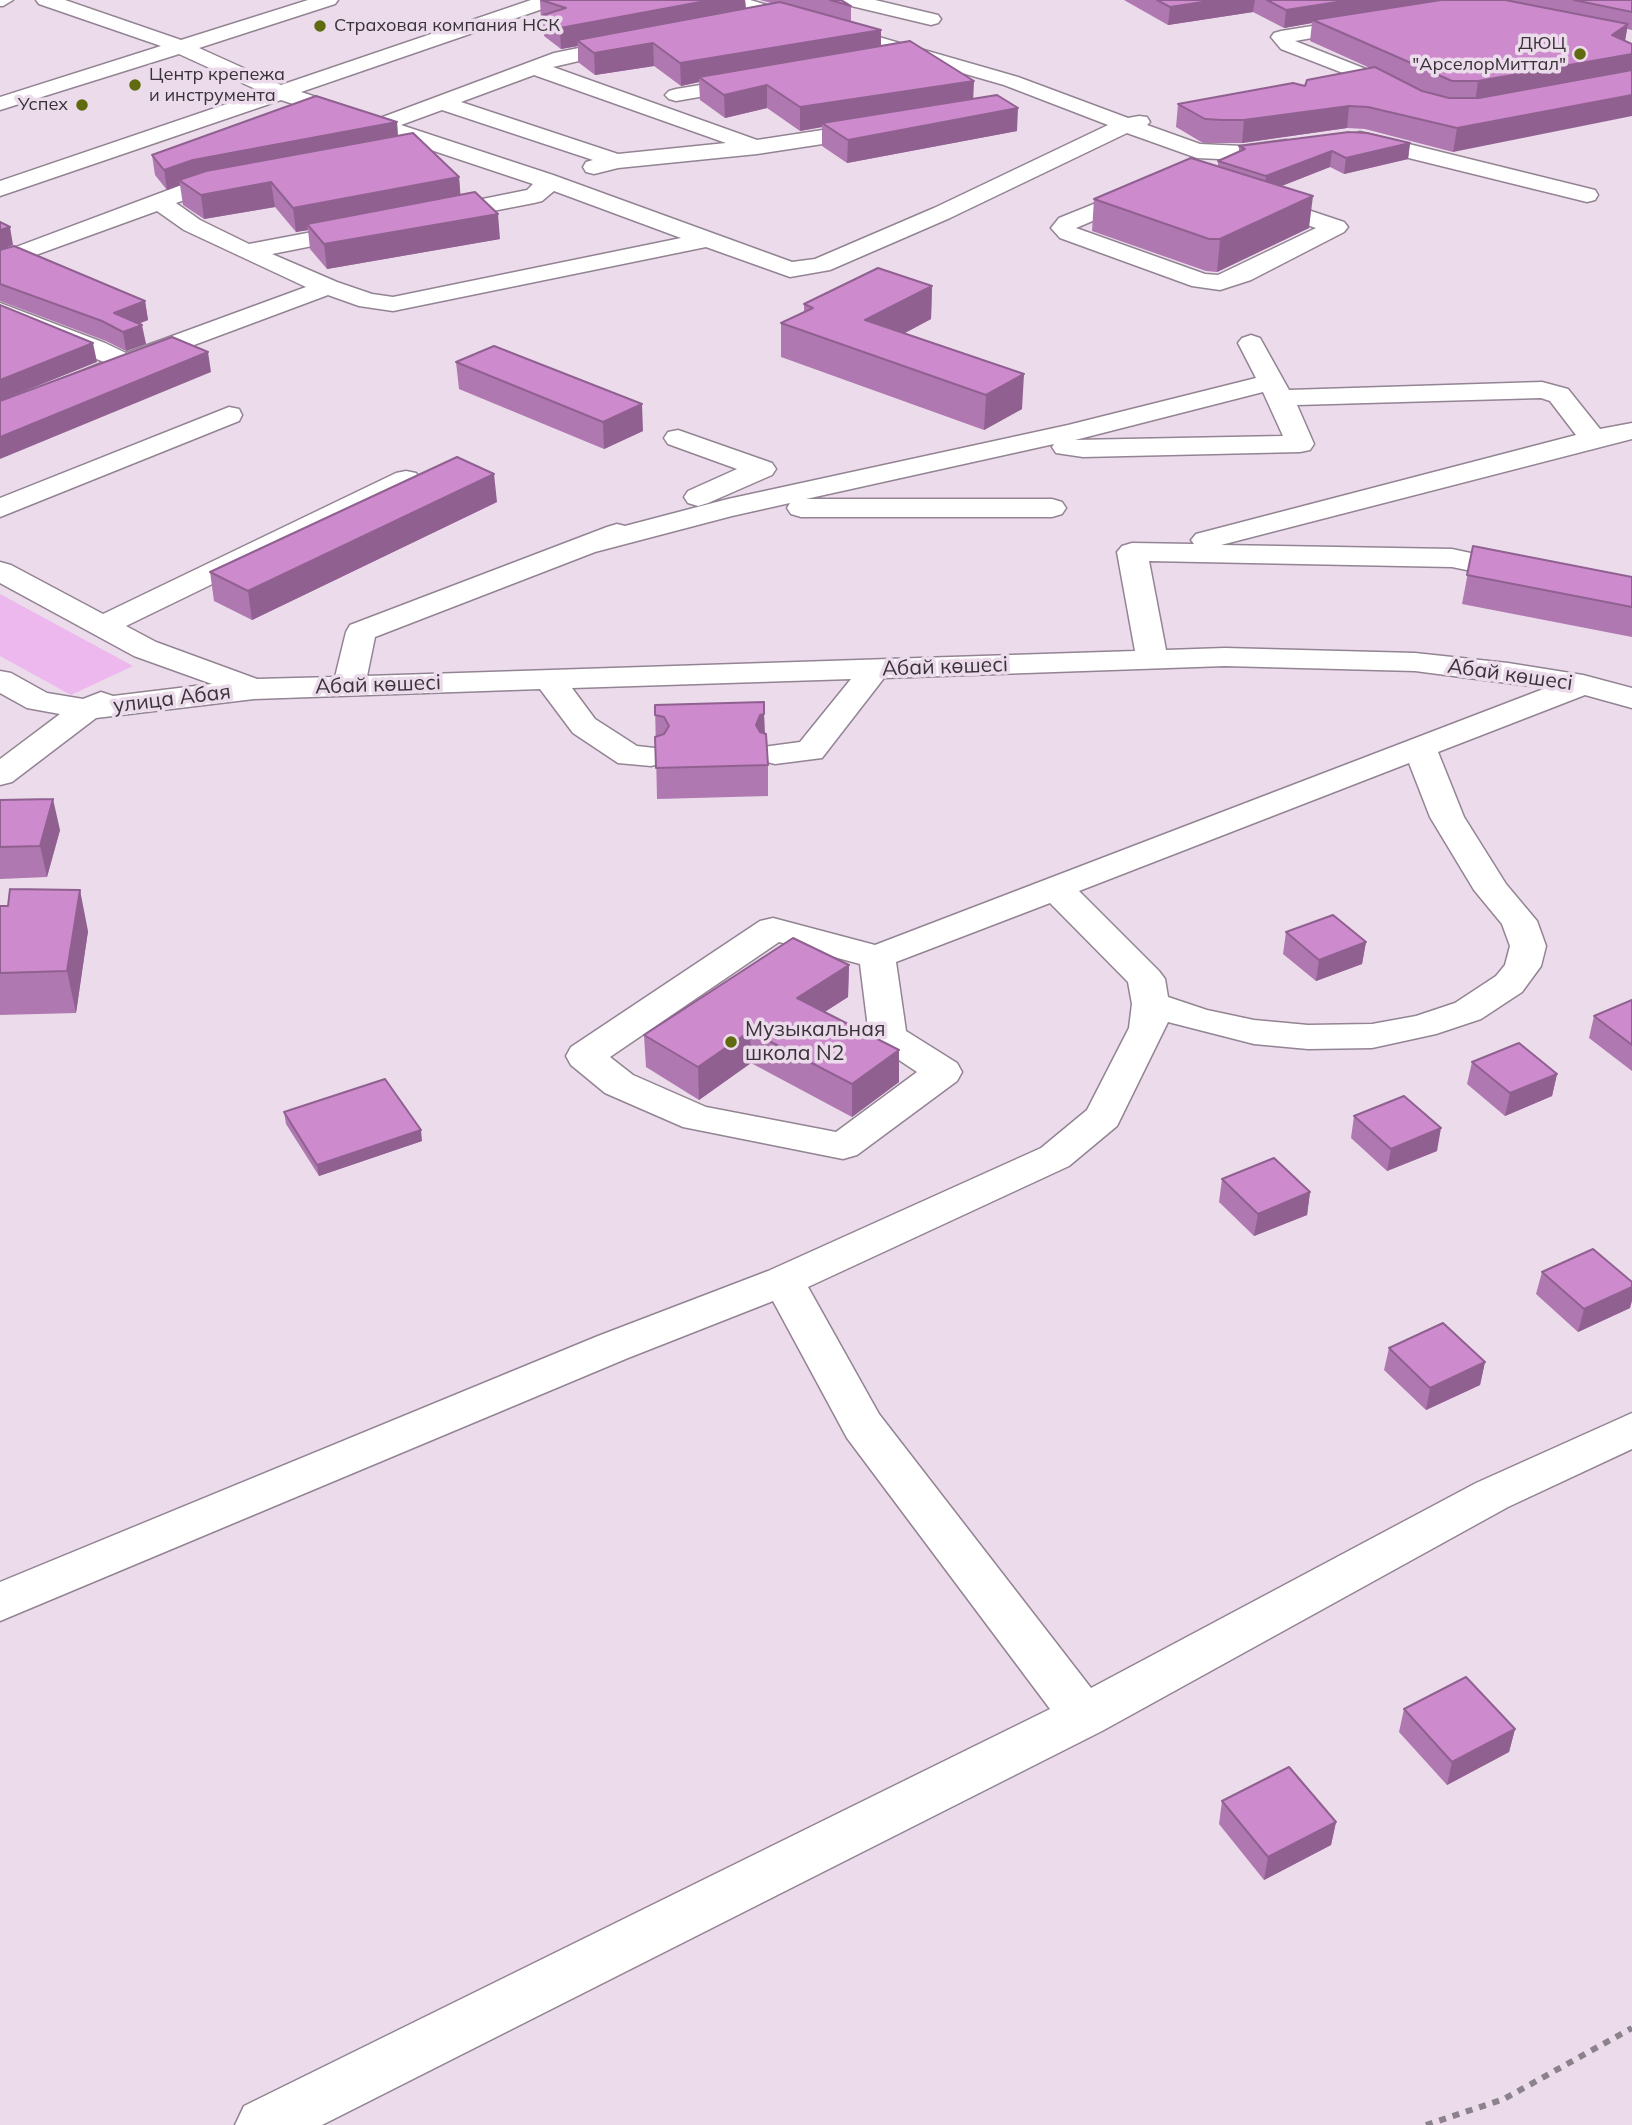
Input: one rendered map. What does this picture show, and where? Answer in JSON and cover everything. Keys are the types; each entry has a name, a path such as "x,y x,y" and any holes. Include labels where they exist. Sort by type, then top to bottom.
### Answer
{"street":[{"path":"46,0 180,46 270,87 545,180 790,270 821,265 942,213 1126,125"},
{"path":"0,104 328,0"},
{"path":"0,189 500,0"},
{"path":"0,167 550,0"},
{"path":"729,0 1011,81 1126,125 1168,128 1198,150 1242,153 1308,143"},
{"path":"850,0 931,19"},
{"path":"743,22 782,15"},
{"path":"1382,21 1282,37 1288,45 1395,90"},
{"path":"380,126 561,57 652,39"},
{"path":"866,64 920,55"},
{"path":"532,67 757,147"},
{"path":"676,95 771,79"},
{"path":"1333,87 1374,79"},
{"path":"1019,106 1060,99"},
{"path":"439,102 617,161"},
{"path":"545,180 617,161 757,147 897,125"},
{"path":"1168,128 1183,172"},
{"path":"1334,139 1380,142 1587,195"},
{"path":"394,152 435,144"},
{"path":"0,261 187,191 259,177"},
{"path":"413,220 534,196 544,189 545,180"},
{"path":"1158,185 1068,223 1063,228 1068,233 1201,281 1220,283 1242,275 1336,227 1246,197"},
{"path":"159,202 192,225 246,252 328,287 368,301 393,304 708,240"},
{"path":"246,252 387,225"},
{"path":"0,413 328,287"},
{"path":"0,311 96,348 125,363"},
{"path":"1027,442 1083,449 1300,444 1251,343"},
{"path":"594,543 728,508 1276,390 1542,390 1559,395 1593,439"},
{"path":"0,508 229,415"},
{"path":"1160,552 1632,431"},
{"path":"349,686 361,632 594,543 762,469 678,438"},
{"path":"105,625 406,479"},
{"path":"728,508 1052,508"},
{"path":"1153,661 1132,552 1452,558 1542,576"},
{"path":"0,570 145,649"},
{"name":"улица Абая","path":"145,649 254,690"},
{"name":"улица Абая","path":"87,709 137,686 152,666 145,649"},
{"name":"Абай көшесі","path":"254,690 1225,657 1415,662 1508,672 1583,685 1632,698"},
{"path":"775,754 810,751 874,670"},
{"path":"0,680 38,701 87,709"},
{"path":"549,680 584,726 630,756 651,756"},
{"path":"877,957 888,1036 943,1072 843,1146 697,1118 619,1084 585,1056 773,929 877,957 1583,685"},
{"name":"улица Абая","path":"87,709 254,690"},
{"path":"0,775 87,709"},
{"path":"1151,1003 1198,1020 1254,1032 1308,1037 1371,1036 1423,1026 1468,1011 1509,984 1523,965 1528,946 1519,921 1492,890 1447,817 1420,749"},
{"path":"0,1602 613,1347 783,1281 1055,1157 1083,1137 1103,1117 1148,1028 1151,1003 1146,979 1056,888"},
{"path":"783,1281 863,1426 1084,1716"},
{"path":"264,2125 1084,1716 1492,1495 1632,1430"}],"path":[{"path":"1426,2125 1504,2099 1632,2028"}],"shaded area":[{"path":"0,594 133,666 71,695 0,656"}],"building":[{"path":"541,0 711,0 560,28 543,15 566,8"},
{"path":"830,0 841,0 851,6"},
{"path":"1157,0 1216,0 1170,7"},
{"path":"1267,0 1350,0 1286,10"},
{"path":"1441,0 1505,0 1628,24 1612,35 1632,44 1632,54 1478,81 1452,81 1313,20"},
{"path":"1574,0 1632,0 1632,12"},
{"path":"780,2 881,30 680,63 653,43 594,53 577,40"},
{"path":"910,41 974,81 800,107 767,85 724,95 699,77"},
{"path":"1375,67 1422,91 1449,98 1479,98 1632,70 1632,95 1457,128 1368,107 1349,106 1244,120 1222,120 1205,119 1178,104 1293,83 1305,86 1307,80"},
{"path":"997,95 1018,108 848,140 822,123"},
{"path":"316,96 397,122 193,160 164,170 152,155"},
{"path":"1349,132 1367,133 1410,143 1346,158 1332,151 1266,176 1218,161 1245,149 1239,146"},
{"path":"413,133 459,177 293,208 271,182 201,195 179,180 206,171"},
{"path":"1191,158 1313,196 1220,239 1209,239 1094,199"},
{"path":"475,192 498,214 324,244 307,224"},
{"path":"0,222 10,227 0,230"},
{"path":"14,246 145,301 114,313 142,325 123,332 102,321 0,284 0,250"},
{"path":"878,268 932,286 865,320 1024,374 986,395 781,323 813,308 804,304"},
{"path":"0,305 93,343 0,380"},
{"path":"172,337 208,352 0,437 0,401"},
{"path":"494,346 642,404 603,422 456,362"},
{"path":"457,457 494,474 248,591 210,572"},
{"path":"1473,546 1632,577 1632,607 1467,575"},
{"path":"764,702 764,714 760,715 756,725 760,732 766,734 768,765 656,768 655,737 664,734 669,726 664,717 655,715 655,705"},
{"path":"53,799 40,846 0,847 0,800"},
{"path":"10,889 80,890 67,971 0,973 0,906 8,906"},
{"path":"1333,915 1366,942 1319,960 1286,932"},
{"path":"793,938 849,965 797,998 899,1050 852,1084 750,1031 698,1067 644,1035"},
{"path":"1632,1000 1632,1045 1594,1016"},
{"path":"1519,1043 1557,1074 1510,1093 1472,1062"},
{"path":"385,1079 421,1130 317,1165 284,1112"},
{"path":"1404,1096 1441,1128 1391,1149 1354,1116"},
{"path":"1274,1158 1310,1192 1258,1214 1222,1179"},
{"path":"1593,1249 1632,1282 1632,1287 1584,1309 1542,1272"},
{"path":"1443,1323 1485,1362 1430,1388 1389,1348"},
{"path":"1466,1677 1515,1729 1452,1762 1404,1709"},
{"path":"1289,1767 1336,1822 1268,1857 1222,1801"}],"place":[{"name":"Страховая компания НСК","path":"320,26"},
{"name":"ДЮЦ \"АрселорМиттал\"","path":"1580,54"},
{"name":"Центр крепежа и инструмента","path":"135,85"},
{"name":"Успех","path":"82,105"},
{"name":"Музыкальная школа N2","path":"731,1042"}]}
